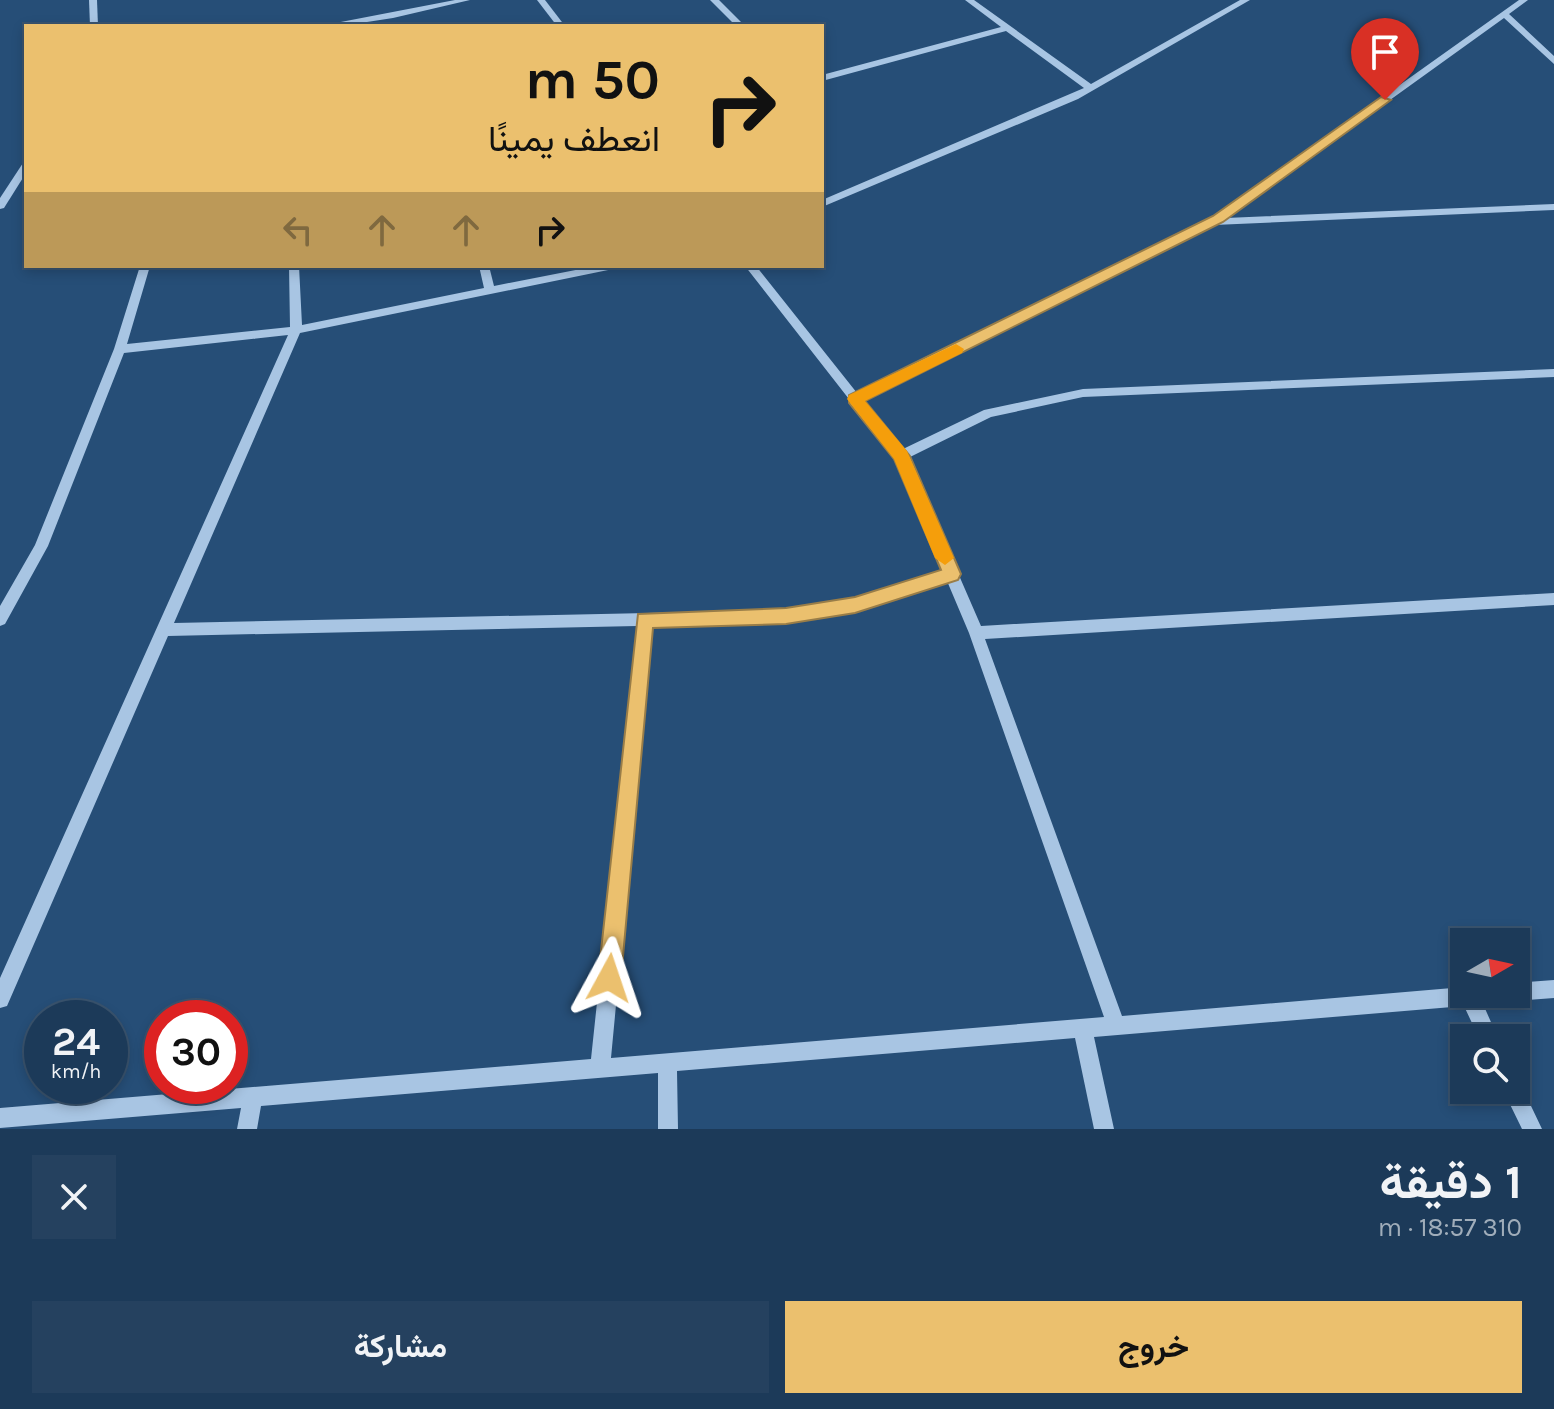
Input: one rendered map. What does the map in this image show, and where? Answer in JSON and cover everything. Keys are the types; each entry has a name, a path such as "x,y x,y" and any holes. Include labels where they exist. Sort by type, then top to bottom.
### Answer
{"street":[{"path":"93,0 94,24"},
{"path":"334,24 392,12 425,13 466,0"},
{"path":"541,0 559,24"},
{"path":"714,0 739,24"},
{"path":"969,0 1090,88"},
{"path":"824,203 1090,88 1246,0"},
{"path":"855,399 1213,222 1524,0"},
{"path":"1504,14 1554,61"},
{"path":"824,77 1006,28"},
{"path":"0,206 24,168"},
{"path":"0,182 15,182"},
{"path":"1213,222 1554,207"},
{"path":"0,620 41,546 120,349 144,268"},
{"path":"0,999 296,330 294,268"},
{"path":"484,268 490,291"},
{"path":"120,349 296,330 603,268"},
{"path":"752,268 901,456 976,633 1116,1025"},
{"path":"901,456 988,413 1083,393 1554,373"},
{"path":"164,630 786,616 855,605 951,574"},
{"path":"976,633 1554,599"},
{"path":"600,1068 645,620"},
{"path":"1530,991 1554,989"},
{"path":"0,1118 1450,998"},
{"path":"1083,1029 1104,1129"},
{"path":"667,1062 668,1129"},
{"path":"247,1129 253,1097"},
{"path":"1520,1104 1532,1129"}],"slow traffic":[{"path":"945,558 901,456 855,399 956,349"}],"route":[{"path":"609,978 645,620 786,616 855,605 951,574 901,456 855,399 1218,219 1385,100"}]}
